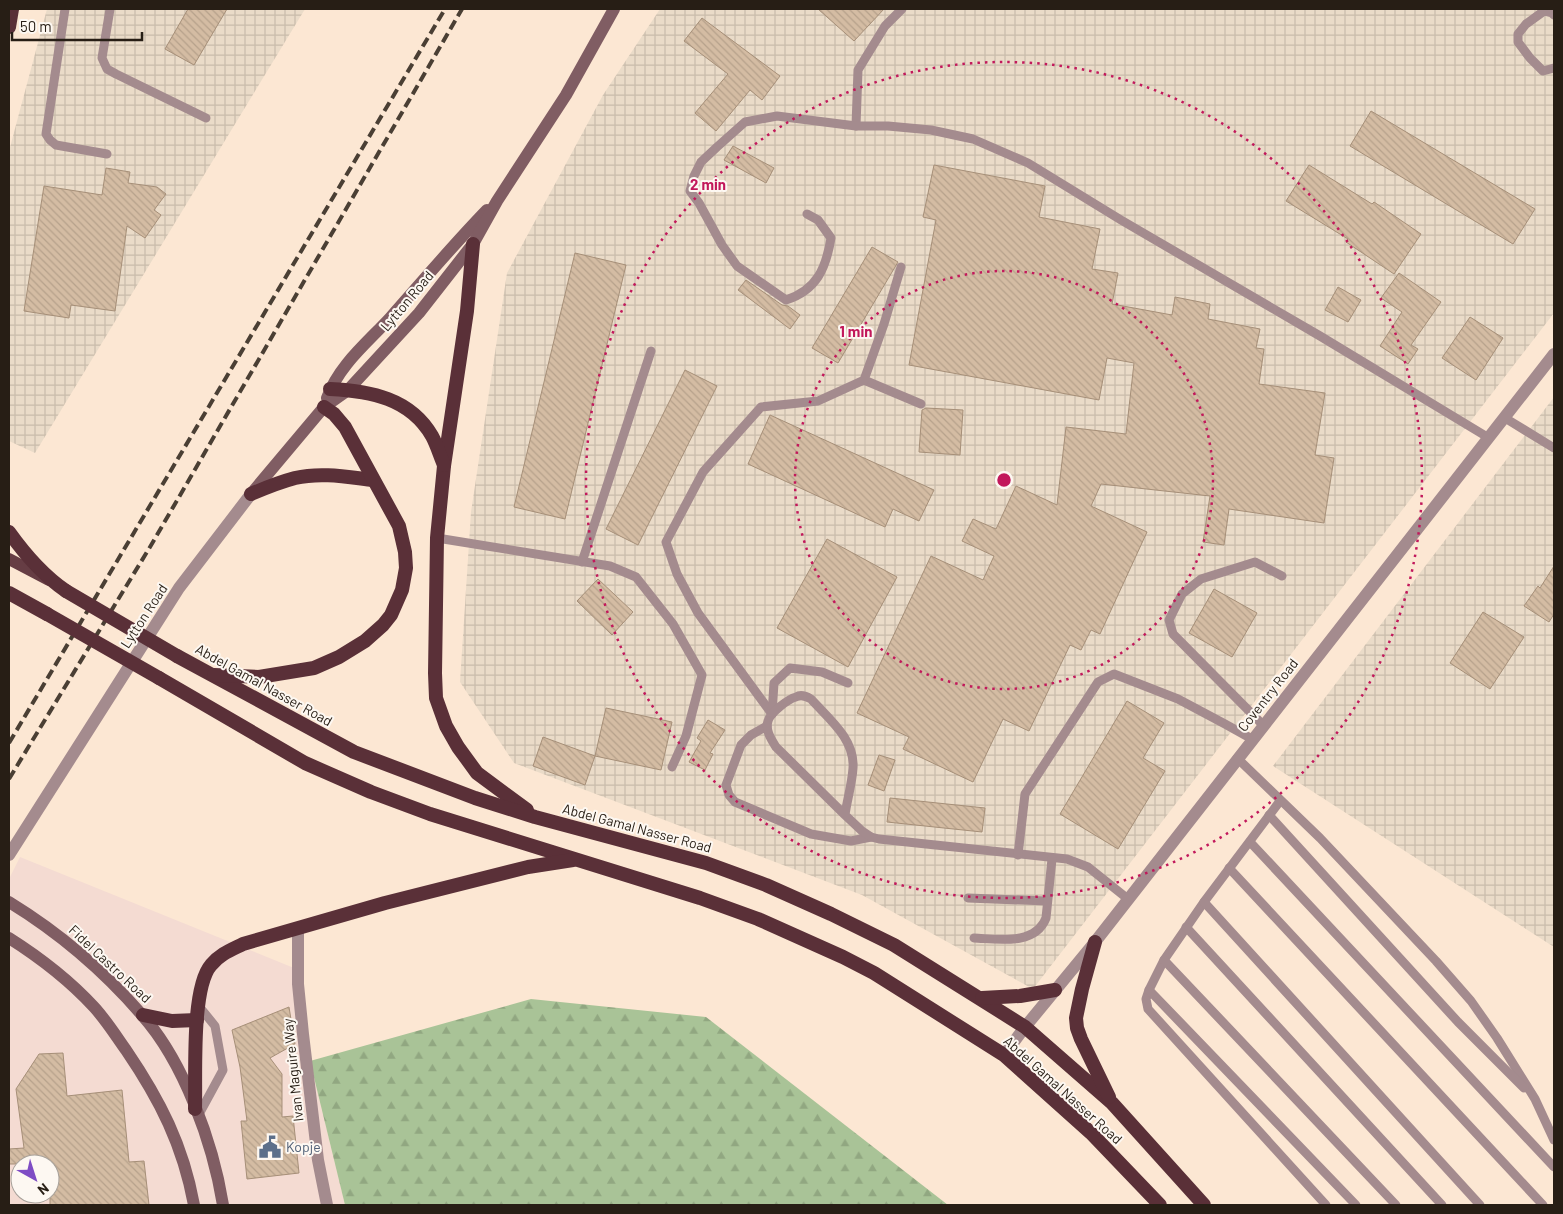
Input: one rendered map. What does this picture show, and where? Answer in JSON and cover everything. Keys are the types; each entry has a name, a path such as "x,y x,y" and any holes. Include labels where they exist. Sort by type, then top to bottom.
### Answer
{"highway":[{"path":"9,27 12,9"},
{"path":"474,244 467,311 444,466 437,538 436,698 446,726 458,747 477,773 535,817"},
{"path":"330,389 381,396 396,402 420,419 433,436 444,466"},
{"path":"211,675 259,677 314,668 339,657 366,641 383,625 391,615 402,590 406,568 405,552 399,526 345,427 334,414 324,407"},
{"path":"251,494 296,478 334,476 373,480"},
{"path":"9,532 18,545 60,587"},
{"name":"Abdel Gamal Nasser Road","path":"60,587 177,656 354,752 475,798 535,817 706,863 766,885 894,945 982,998 1025,1027 1112,1104 1204,1205"},
{"name":"Abdel Gamal Nasser Road","path":"9,593 305,763 372,792 430,814 700,898 758,919 816,944 874,974 1004,1055 1091,1133 1160,1205"},
{"path":"197,1112 197,1020 202,980 210,966 225,952 243,944 385,903 528,867 577,860"},
{"path":"1094,942 1076,1018 1077,1028 1089,1058 1112,1104"},
{"path":"982,998 1020,996 1055,990"},
{"path":"143,1015 172,1021 197,1020"}],"main road":[{"name":"Lytton Road","path":"251,494 324,407 348,390 419,313 474,244 497,201 566,95 614,9"},
{"name":"Lytton Road","path":"324,407 330,389 342,369 462,236 497,201"},
{"name":"Abdel Gamal Nasser Road","path":"9,559 60,587"},
{"name":"Fidel Castro Road","path":"9,902 35,918 79,953 143,1015 164,1045 180,1074 197,1112 209,1146 224,1205"},
{"path":"14,941 62,977 94,1008 146,1080 169,1123 182,1155 194,1205"}],"street":[{"name":"Coventry Road","path":"1004,1055 1554,354"},
{"name":"Lytton Road","path":"9,855 180,588 251,494"},
{"name":"Ivan Maguire Way","path":"298,929 298,984 318,1160 327,1205"}],"lane":[{"path":"65,9 46,134 56,145 107,154"},
{"path":"110,9 102,58 108,68 116,74 206,118"},
{"path":"856,126 858,70 885,26 902,9"},
{"path":"1554,16 1552,13 1544,11 1526,24 1518,34 1518,42 1543,71 1554,68"},
{"path":"807,214 818,220 831,238 827,260 816,281 798,296 786,300 737,266 722,245 699,203 690,191 694,176 701,162 716,146 745,122 777,116 856,126 888,126 923,130 973,139 1028,163 1489,438"},
{"path":"772,714 698,613 677,574 666,542 704,472 761,408 818,401 864,380 884,324 901,267"},
{"path":"582,562 651,351"},
{"path":"864,380 921,404"},
{"path":"1505,418 1554,448"},
{"path":"437,538 610,566 636,576 673,624 702,675 686,736 672,767"},
{"path":"1263,725 1172,634 1169,620 1182,594 1201,579 1255,562 1282,576"},
{"path":"772,714 774,683 790,668 822,672 848,683"},
{"path":"1018,855 1025,794 1098,682 1114,674 1178,699 1252,739"},
{"path":"844,815 853,767 852,755 847,741 840,730 811,699 806,696 795,697 772,714 768,720 768,732 776,747 844,815 871,837 879,840 1067,859 1088,867 1128,899"},
{"path":"767,726 751,735 742,745 726,785 729,795 735,802 811,834 851,841 871,837"},
{"path":"1237,758 1320,838 1472,1001 1535,1099 1554,1140"},
{"path":"1280,801 1186,927 1164,960 1148,990 1146,999 1148,1009 1326,1205"},
{"path":"1269,815 1458,1022 1535,1099"},
{"path":"1250,842 1554,1167"},
{"path":"974,938 1012,940 1033,934 1043,926 1046,918 1052,858"},
{"path":"1229,868 1543,1205"},
{"path":"968,898 1047,901"},
{"path":"1204,902 1480,1205"},
{"path":"1186,927 1442,1205"},
{"path":"1164,960 1396,1205"},
{"path":"1148,990 1356,1205"},
{"path":"197,1112 223,1070 216,1026 198,1005"}],"shaded area":[{"path":"47,9 305,9 35,453 9,441 9,151"},
{"path":"660,9 1554,9 1554,313 1033,989 862,895 514,763 460,682 471,512 507,273 603,95"},
{"path":"1554,397 1554,947 1273,766"},
{"path":"20,857 294,968 310,1061 345,1205 9,1205 9,879"}],"green space":[{"path":"531,999 706,1017 948,1205 345,1205 310,1061"}],"building":[{"path":"188,9 227,9 194,65 165,49"},
{"path":"818,9 884,9 854,41"},
{"path":"702,18 780,76 762,100 750,90 716,131 695,113 728,74 684,41"},
{"path":"1371,111 1535,209 1513,244 1350,146"},
{"path":"733,146 774,168 766,183 724,160"},
{"path":"934,165 1045,186 1039,217 1100,229 1092,269 1118,273 1112,304 1172,315 1175,297 1210,304 1208,319 1260,329 1256,348 1264,349 1259,384 1325,393 1315,455 1334,458 1324,523 1229,509 1224,545 1203,542 1210,496 1101,484 1091,506 1147,532 1100,634 1091,630 1081,650 1070,645 1029,731 1003,719 973,782 903,749 909,737 857,713 931,556 983,580 994,556 962,541 973,519 996,529 1016,486 1057,505 1066,427 1126,434 1134,363 1107,358 1099,400 909,365 936,220 923,217"},
{"path":"1309,165 1372,204 1374,202 1421,234 1394,274 1346,242 1348,239 1286,201"},
{"path":"106,168 130,172 128,183 157,187 166,194 154,210 161,215 145,238 127,226 115,311 71,305 69,318 24,311 44,186 102,195"},
{"path":"872,247 898,262 838,363 812,348"},
{"path":"575,253 626,265 565,519 514,507"},
{"path":"1399,273 1441,302 1411,345 1418,349 1408,364 1380,346 1402,312 1381,298"},
{"path":"746,280 800,315 790,329 738,290"},
{"path":"1338,287 1361,300 1348,322 1325,310"},
{"path":"1470,317 1503,338 1476,380 1442,358"},
{"path":"685,370 717,386 638,545 606,529"},
{"path":"926,408 963,410 960,455 919,452 922,410"},
{"path":"770,415 934,490 919,521 893,509 885,527 748,464"},
{"path":"827,539 897,577 848,667 777,628"},
{"path":"1554,566 1554,614 1549,622 1524,606 1538,586 1540,588"},
{"path":"598,579 633,612 612,635 577,601"},
{"path":"1214,589 1257,613 1232,657 1189,633"},
{"path":"1483,612 1524,637 1490,689 1450,663"},
{"path":"1127,701 1164,723 1143,758 1165,771 1118,849 1060,814"},
{"path":"606,708 672,722 661,770 595,756"},
{"path":"708,720 725,730 710,753 713,754 705,770 689,762 701,741 697,738"},
{"path":"543,737 595,756 585,785 533,766"},
{"path":"879,755 895,760 884,791 868,785"},
{"path":"890,798 985,808 982,832 887,822"},
{"path":"289,1007 295,1044 270,1058 282,1074 282,1117 293,1116 299,1173 247,1179 241,1121 247,1121 240,1067 232,1030"},
{"path":"63,1053 67,1096 122,1090 129,1162 144,1161 149,1205 50,1205 60,1204 60,1154 10,1154 9,1164 9,1149 24,1148 16,1089 39,1054"}],"railway":[{"path":"9,743 445,9"},
{"path":"9,779 150,547 462,9"}],"place":[{"name":"Kopje","path":"270,1147"}]}
